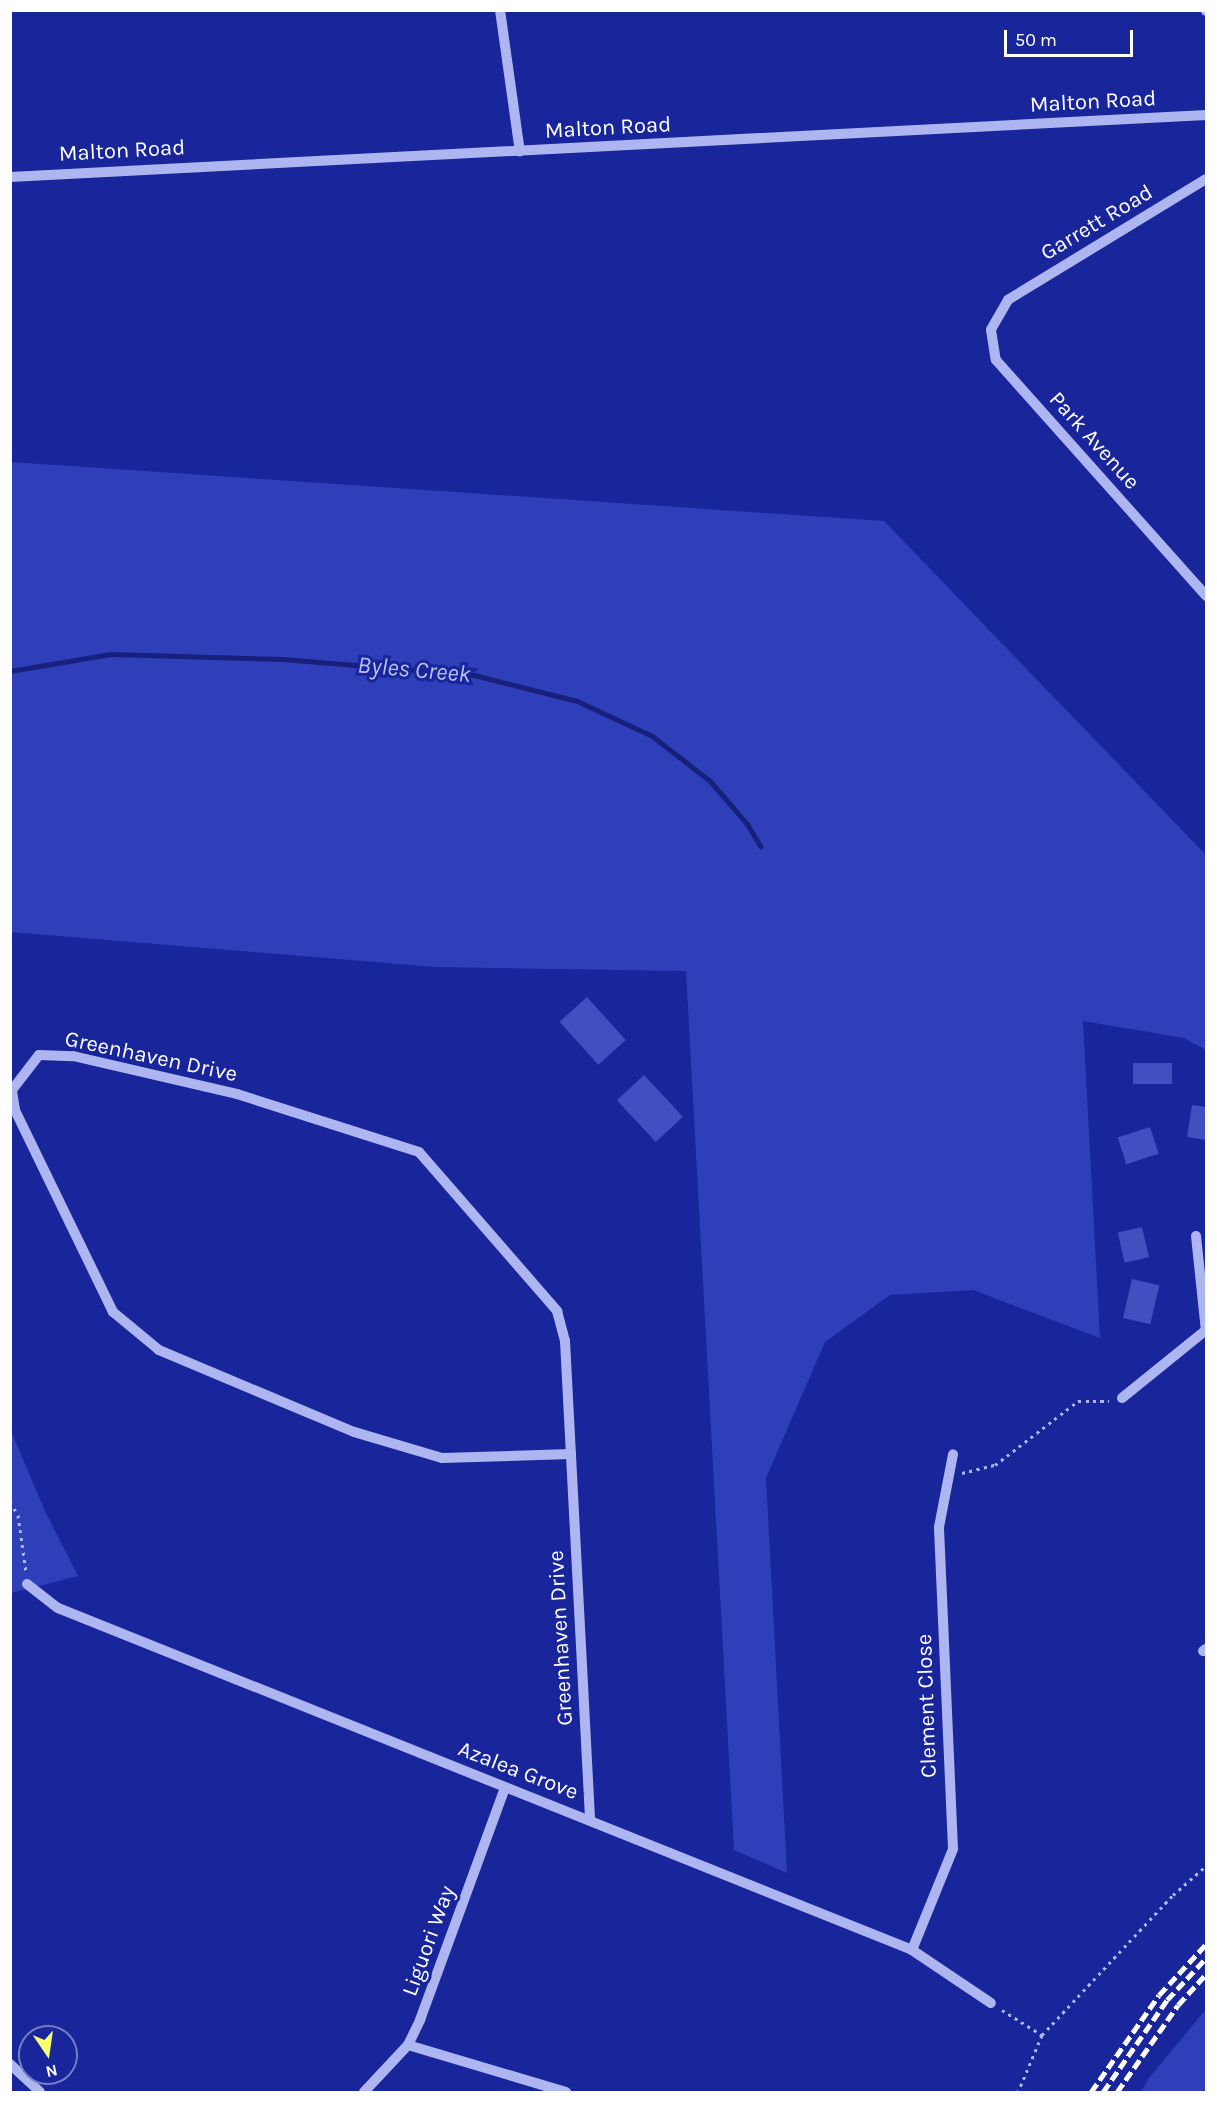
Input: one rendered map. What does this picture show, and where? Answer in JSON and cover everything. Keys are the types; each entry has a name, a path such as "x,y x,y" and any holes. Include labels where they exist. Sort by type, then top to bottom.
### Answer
{"street":[{"path":"500,10 520,152"},
{"name":"Malton Road","path":"10,177 1206,115"},
{"name":"Garrett Road","path":"1008,300 1206,179"},
{"name":"Park Avenue","path":"1008,300 991,330 996,360 1206,596"},
{"name":"Greenhaven Drive","path":"571,1454 442,1458 354,1432 159,1350 112,1312 25,1131 12,1090 39,1055 72,1056 237,1095 419,1152 557,1311 565,1341 571,1454 590,1819"},
{"path":"1122,1398 1206,1330 1196,1236"},
{"name":"Clement Close","path":"912,1950 952,1849 939,1527 953,1454"},
{"name":"Azalea Grove","path":"27,1584 58,1608 505,1788 590,1819 912,1950 991,2003"},
{"name":"Liguori Way","path":"363,2092 408,2045 505,1788"},
{"path":"408,2045 566,2092"},
{"path":"10,2064 40,2092"}],"path":[{"path":"949,1475 995,1465 1078,1401 1096,1403 1122,1398"},
{"path":"10,1502 18,1515 27,1584"},
{"path":"1018,2092 1042,2035 1173,1895 1206,1866"},
{"path":"991,2003 1042,2035"}],"shaded area":[{"path":"11,462 884,521 1206,855 1206,1050 1184,1038 1083,1021 1100,1338 973,1290 890,1295 825,1342 766,1478 787,1873 734,1850 686,971 435,967 11,932"},
{"path":"10,1429 45,1511 78,1576 11,1593"},
{"path":"1206,2009 1206,2092 1141,2092 1149,2078"}],"building":[{"path":"587,997 626,1040 598,1065 560,1022"},
{"path":"1133,1063 1172,1063 1172,1084 1133,1084"},
{"path":"644,1075 683,1117 656,1142 617,1100"},
{"path":"1192,1105 1206,1107 1206,1140 1187,1137"},
{"path":"1150,1127 1159,1154 1126,1164 1118,1138"},
{"path":"1142,1227 1149,1257 1125,1263 1118,1233"},
{"path":"1132,1279 1159,1285 1150,1324 1123,1318"}],"waterway":[{"name":"Byles Creek","path":"10,671 111,654 283,659 474,675 577,701 652,736 710,781 747,824 760,846"}],"railway":[{"path":"1091,2092 1159,1995 1206,1944"},
{"path":"1103,2092 1167,2000 1206,1958"},
{"path":"1117,2092 1178,2005 1206,1974"}]}
